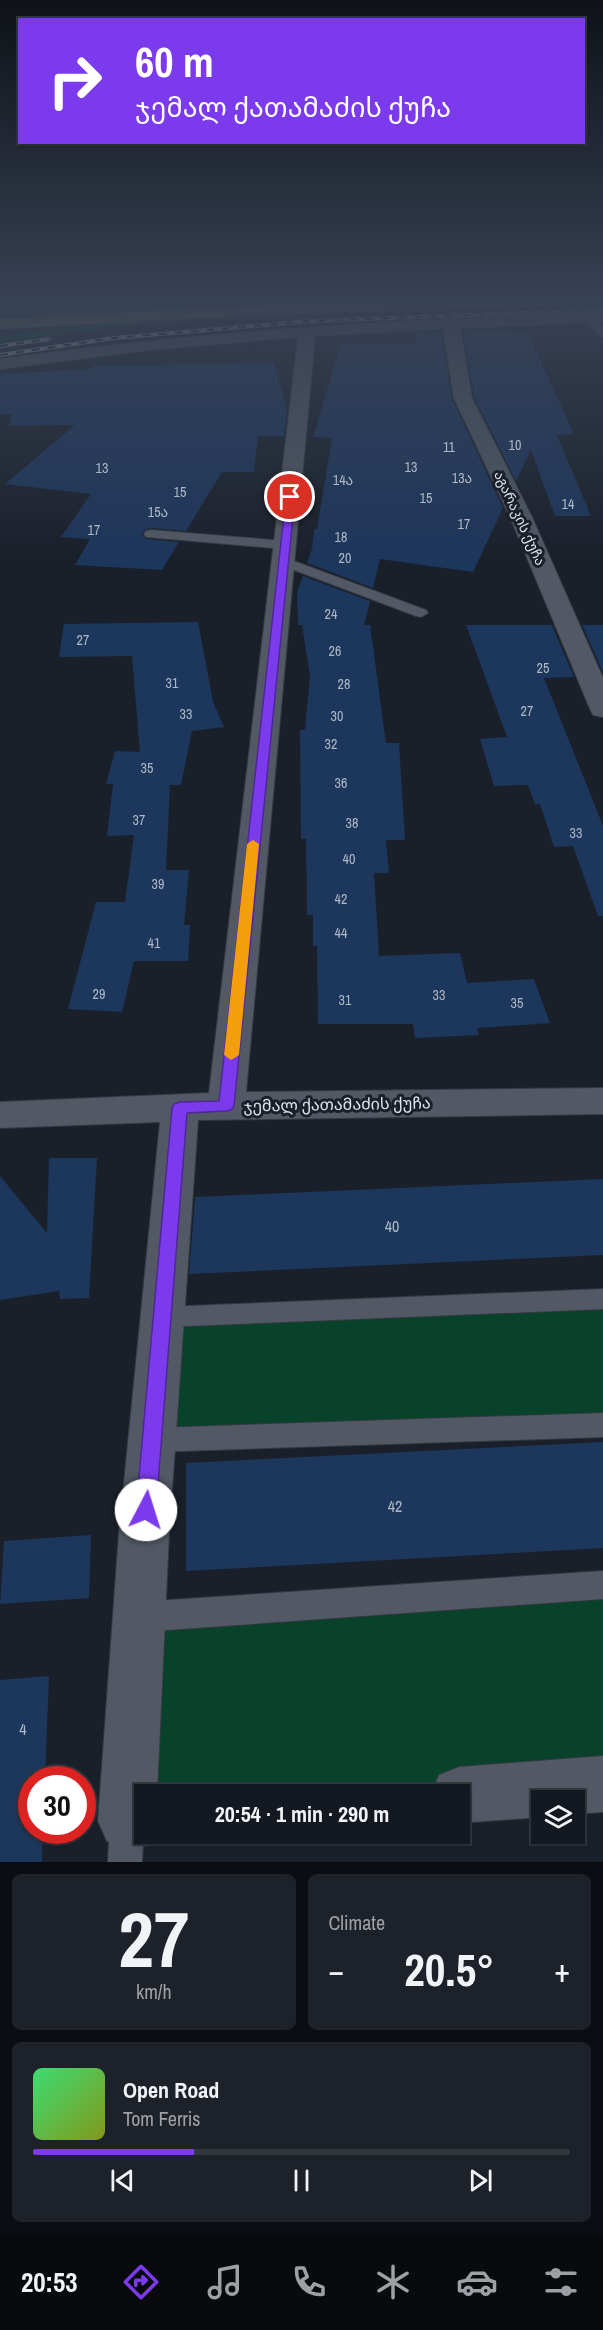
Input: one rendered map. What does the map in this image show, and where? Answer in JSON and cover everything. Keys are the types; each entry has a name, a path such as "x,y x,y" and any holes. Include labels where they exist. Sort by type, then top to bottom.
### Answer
{"street":[{"path":"226,1106 301,387"},
{"name":"აგარაკის ქუჩა","path":"461,387 463,398 521,517 603,709"},
{"name":"ჯემალ ქათამაძის ქუჩა","path":"0,1115 226,1106 603,1101"},
{"path":"132,1834 139,1617 180,1108"},
{"path":"470,1794 603,1784"}],"lane":[{"path":"151,534 284,553 421,613"},
{"path":"162,1317 603,1299"},
{"path":"152,1440 603,1425"},
{"path":"139,1617 603,1585"}],"green space":[{"path":"603,1299 603,1425 152,1440 162,1317"},
{"path":"603,1584 603,1784 470,1793 470,1784 144,1784 143,1613"}],"building":[{"path":"0,387 281,387 287,409 284,436 258,436 254,472 222,472 186,531 151,528 144,530 142,535 146,539 179,542 162,570 75,565 90,539 61,537 91,494 5,484 75,425 9,426 12,414 0,414"},
{"path":"328,387 450,387 452,399 503,508 473,572 380,559 373,588 307,563 312,549 314,529 317,529 332,438 313,437"},
{"path":"472,387 552,387 574,434 557,435 591,516 555,516 531,450 516,481 474,397"},
{"path":"303,576 370,601 364,625 370,625 386,743 399,743 405,840 386,840 389,873 374,873 379,956 460,953 467,983 534,979 550,1023 477,1028 479,1035 415,1038 413,1024 318,1024 317,946 313,946 313,915 307,915 306,839 301,839 300,730 305,730 310,676 302,625 298,625 297,592"},
{"path":"198,622 213,702 224,727 192,731 181,785 170,785 166,870 189,870 184,925 190,925 188,961 134,961 122,1012 68,1009 96,902 125,902 134,835 107,836 113,784 106,784 115,751 140,752 132,656 59,657 64,624"},
{"path":"466,625 552,625 574,677 544,678 603,826 603,916 598,916 573,846 554,847 540,804 535,804 528,785 494,786 480,739 507,737"},
{"path":"582,625 603,625 603,672"},
{"path":"49,1158 97,1158 89,1298 60,1299 59,1291 0,1300 0,1176 47,1233"},
{"path":"603,1179 603,1255 189,1274 195,1197"},
{"path":"603,1442 603,1548 186,1571 186,1463"},
{"path":"91,1535 89,1598 0,1604 4,1541"},
{"path":"49,1676 46,1766 18,1766 18,1844 43,1844 42,1862 0,1862 0,1680"}],"slow traffic":[{"path":"231,1055 253,844"}],"route":[{"path":"146,1510 180,1108 226,1106 290,497"}]}
